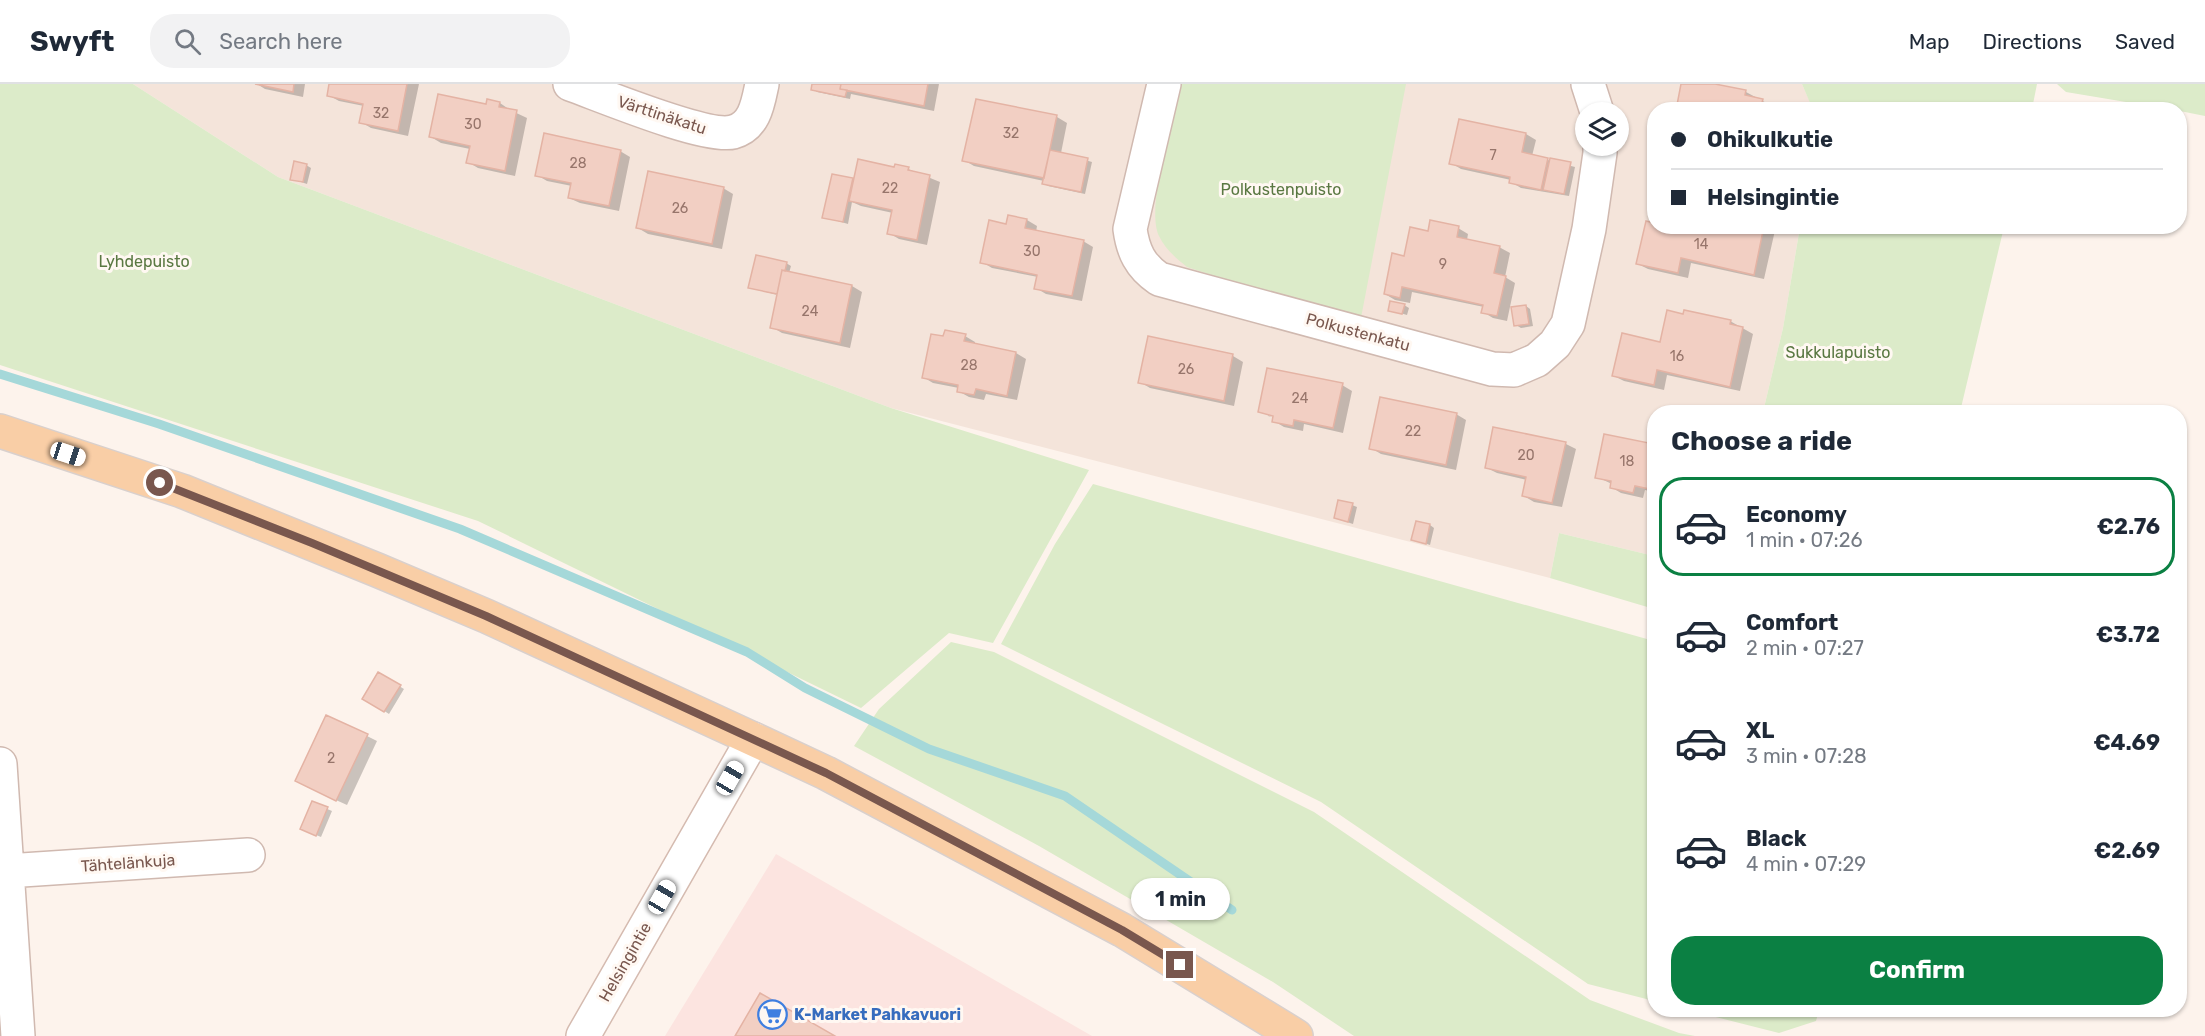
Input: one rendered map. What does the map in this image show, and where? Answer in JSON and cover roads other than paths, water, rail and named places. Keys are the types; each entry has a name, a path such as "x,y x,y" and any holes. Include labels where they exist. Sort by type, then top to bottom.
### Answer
{"main road":[{"path":"0,431 182,491 377,570 486,616 826,773 1122,930 1296,1036"}],"street":[{"name":"Värttinäkatu","path":"570,84 703,131 732,132 747,124 756,111 762,84"},
{"name":"Polkustenkatu","path":"1164,84 1130,229 1132,247 1148,272 1159,279 1492,369 1514,370 1537,360 1555,344 1568,324 1589,229 1599,156"},
{"path":"1588,84 1594,102"},
{"name":"Helsingintie","path":"583,1036 753,739"},
{"path":"0,764 18,1036"},
{"name":"Tähtelänkuja","path":"7,871 248,855"}],"waterway":[{"path":"0,374 159,424 460,529 747,652 805,688 929,749 1065,796 1232,910"}],"place":[{"name":"K-Market Pahkavuori","path":"773,1014"}],"park label":[{"name":"Polkustenpuisto","path":"1281,189"},
{"name":"Lyhdepuisto","path":"144,261"},
{"name":"Sukkulapuisto","path":"1838,352"}]}
